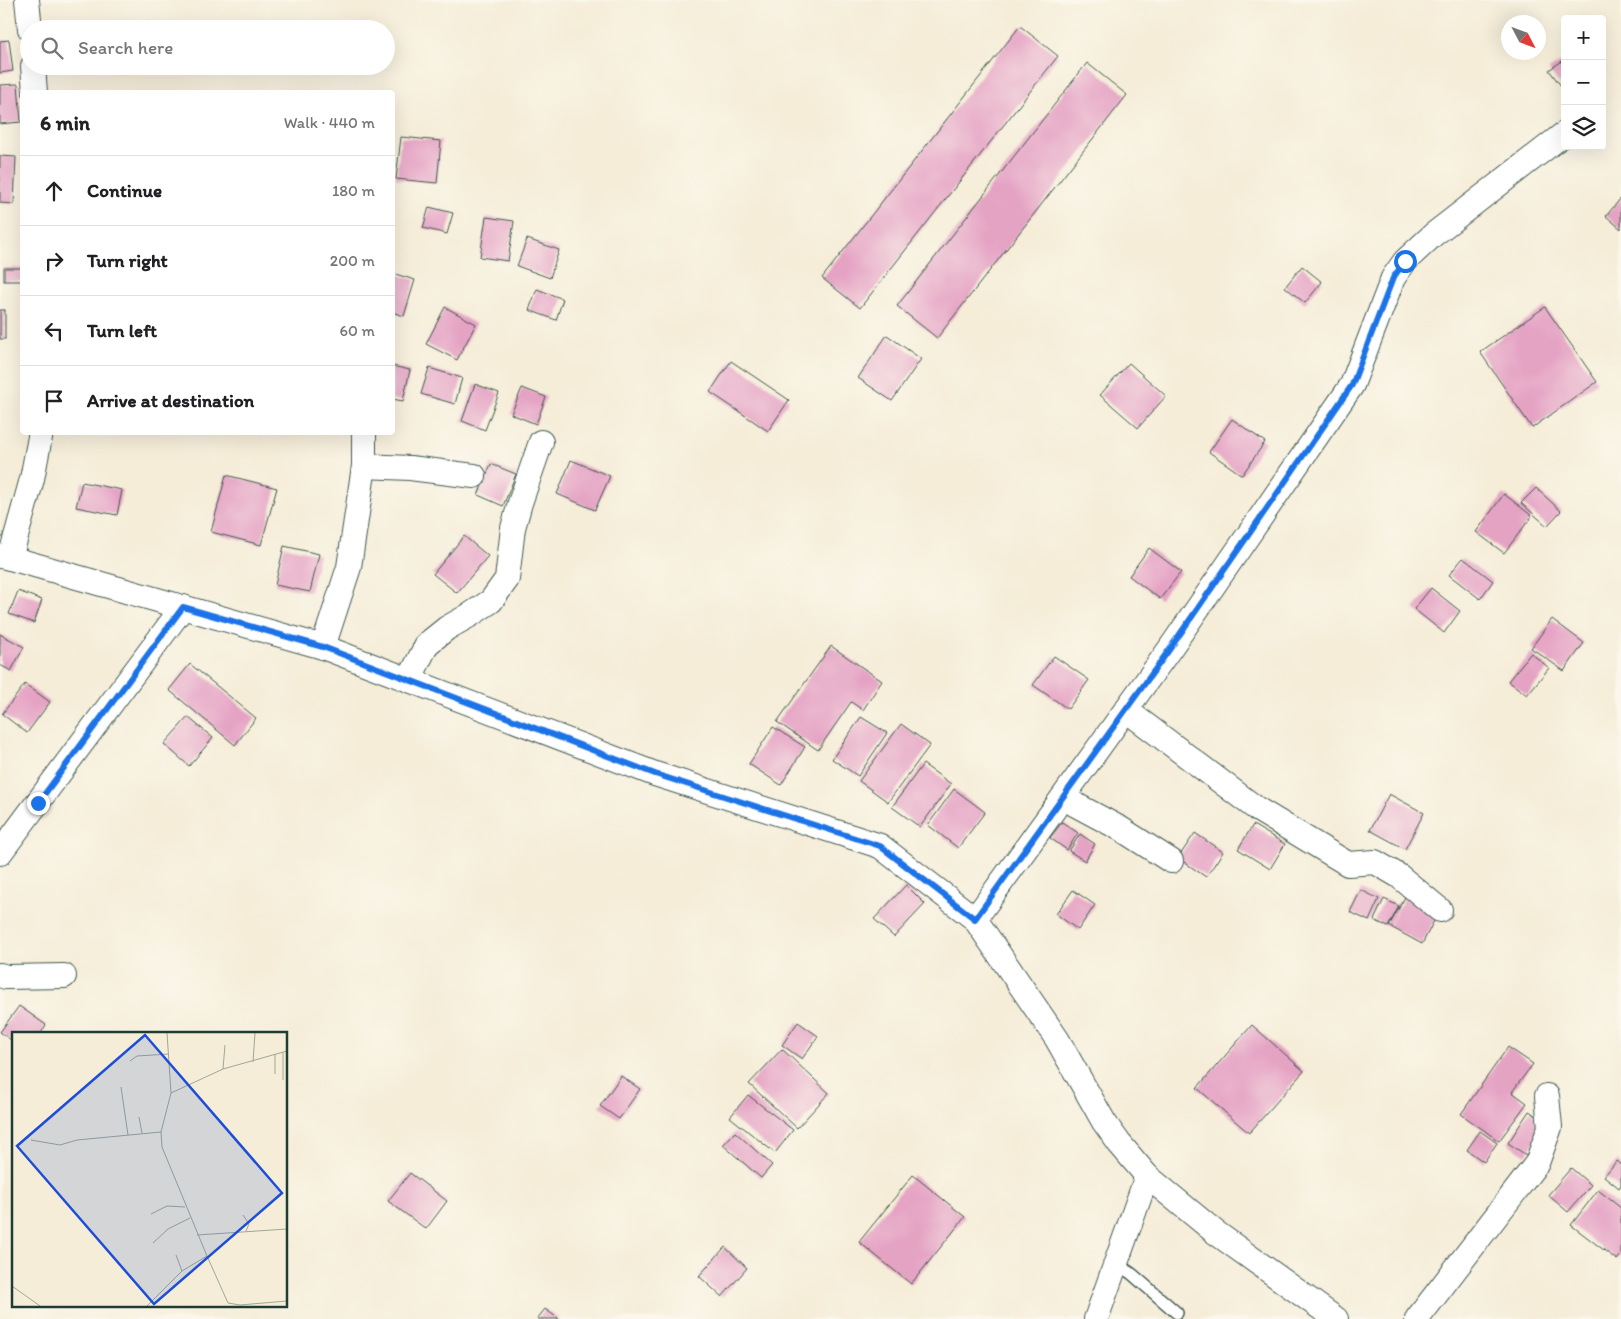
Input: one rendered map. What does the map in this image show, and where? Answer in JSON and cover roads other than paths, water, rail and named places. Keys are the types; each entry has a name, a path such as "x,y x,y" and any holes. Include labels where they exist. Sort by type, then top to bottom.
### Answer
{"street":[{"path":"27,0 29,20"},
{"path":"34,75 35,90"},
{"path":"975,919 1126,710 1352,385 1393,278 1405,261 1433,235 1561,136"},
{"path":"40,435 32,479 5,557 323,647 655,774 880,846 975,919 1056,1039 1104,1122 1119,1144 1147,1176 1215,1232 1336,1319"},
{"path":"323,647 348,567 364,466 364,435"},
{"path":"409,680 427,644 446,628 491,601 507,579 513,528 541,442"},
{"path":"364,466 410,468 474,476"},
{"path":"0,853 183,607"},
{"path":"1126,710 1257,809 1348,864 1375,862 1400,876 1440,910"},
{"path":"1063,798 1121,829 1171,861"},
{"path":"0,975 6,977 64,976"},
{"path":"1417,1319 1537,1163 1550,1127 1547,1096"},
{"path":"1096,1319 1147,1176"}],"lane":[{"path":"1116,1263 1132,1274 1177,1313"}]}
